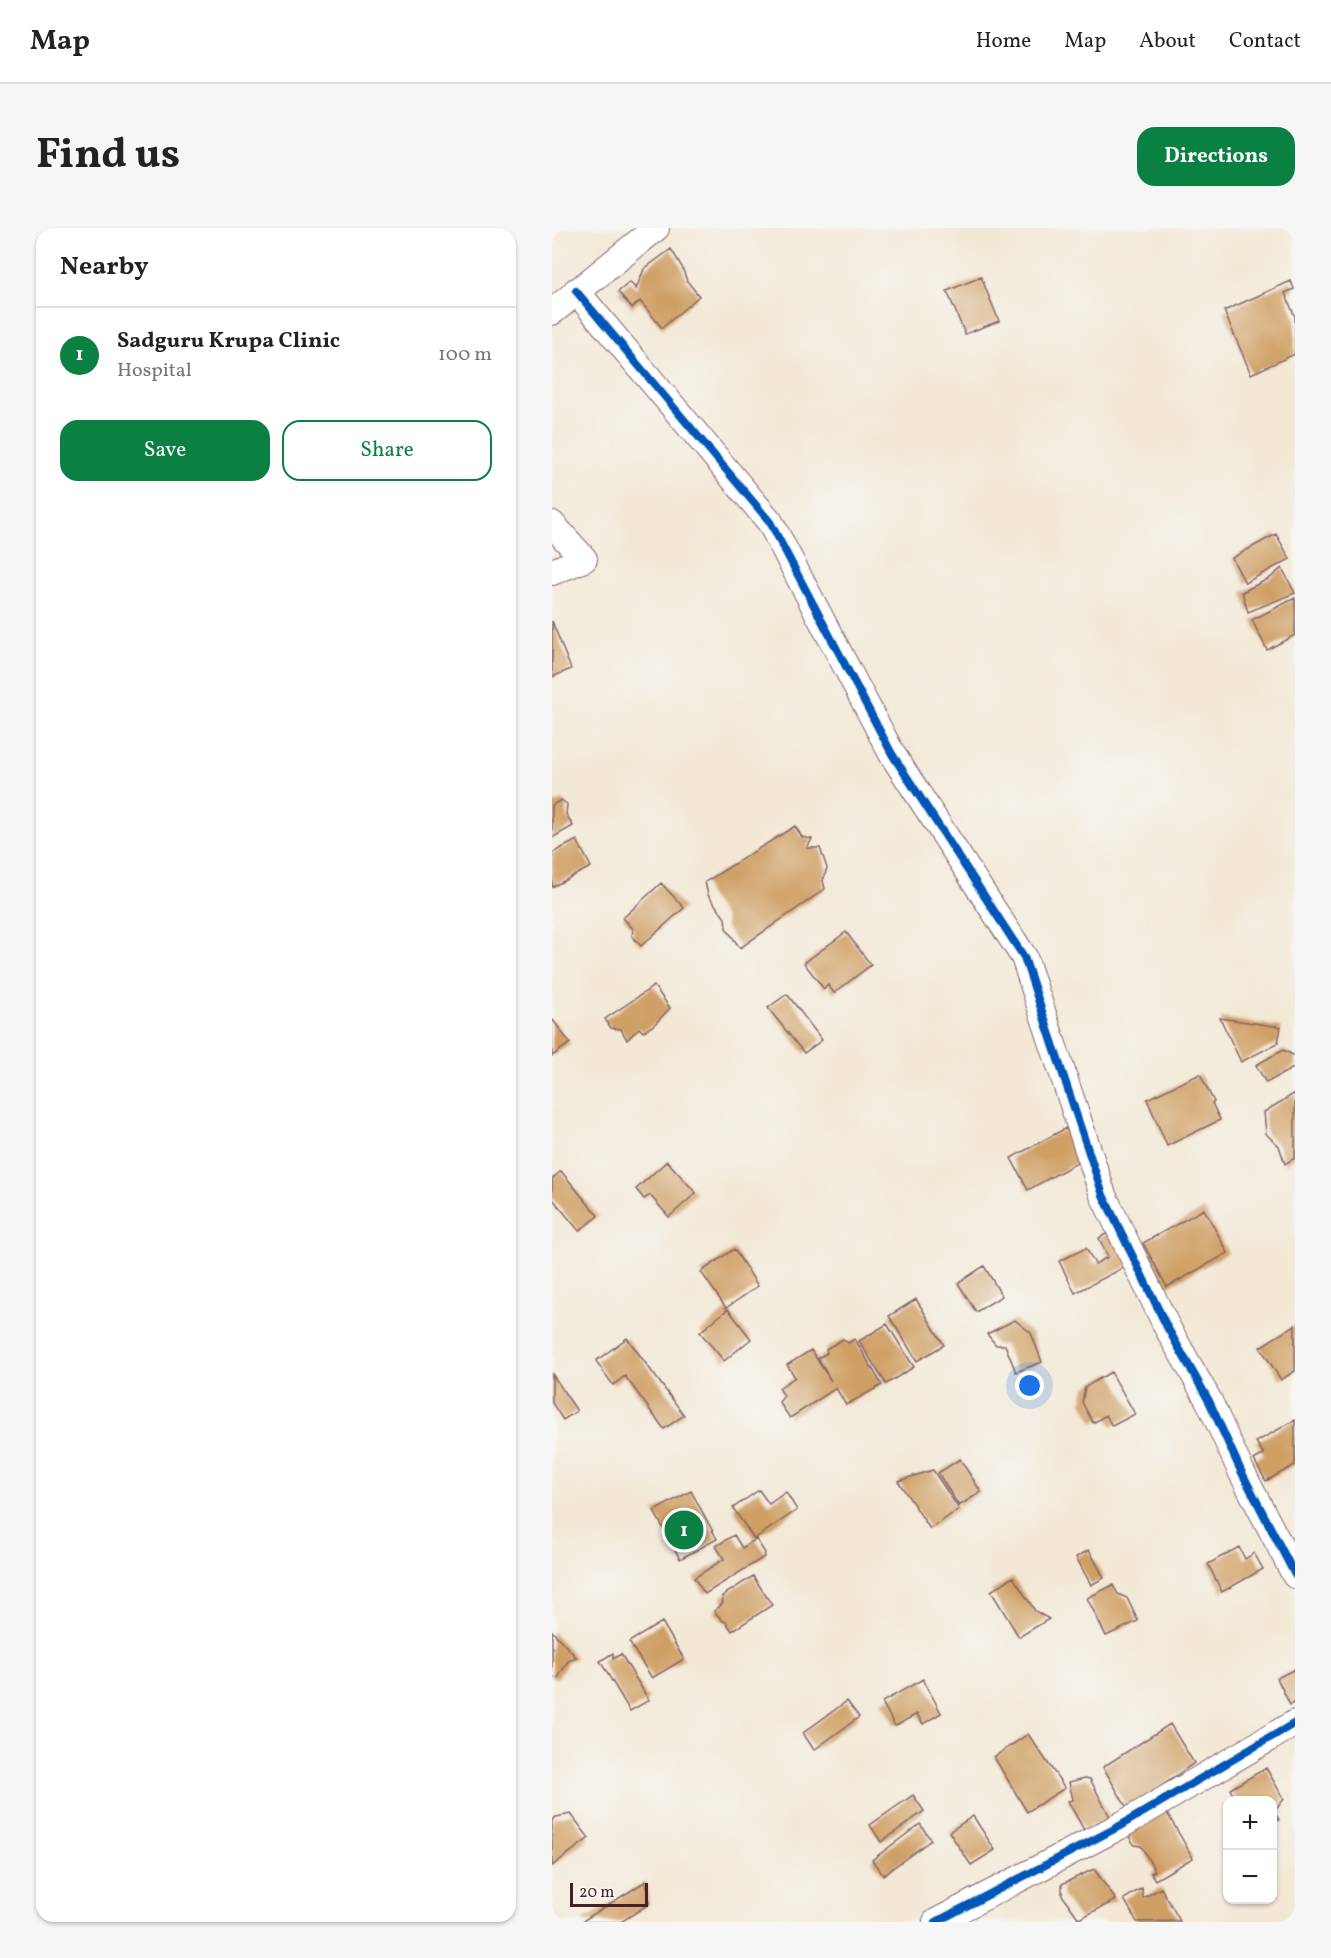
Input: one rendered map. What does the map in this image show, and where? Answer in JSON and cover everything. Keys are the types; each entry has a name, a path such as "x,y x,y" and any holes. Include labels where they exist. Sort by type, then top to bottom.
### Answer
{"street":[{"path":"552,312 656,228"},
{"path":"576,291 770,522 892,754 1024,957 1103,1195 1167,1327 1209,1401 1241,1472 1295,1575"},
{"path":"552,524 584,559 552,572"},
{"path":"936,1922 1118,1827 1295,1723"}],"building":[{"path":"671,249 687,281 699,296 662,328 640,301 632,308 618,292 630,282 636,289 644,269"},
{"path":"981,277 999,321 965,334 947,291"},
{"path":"1291,281 1294,289 1285,293 1295,317 1295,354 1251,374 1224,311"},
{"path":"1276,534 1290,559 1245,583 1232,558"},
{"path":"1282,568 1295,593 1248,612 1242,592 1270,578"},
{"path":"1295,598 1295,635 1267,650 1252,620"},
{"path":"552,621 571,669 552,677"},
{"path":"561,800 567,804 566,814 573,826 552,838 552,805"},
{"path":"795,826 802,837 812,839 807,848 820,848 827,868 823,881 825,889 740,948 726,928 725,918 708,895 705,882"},
{"path":"577,840 591,867 552,887 552,853"},
{"path":"661,883 684,908 641,946 632,936 633,929 623,918"},
{"path":"846,932 871,965 834,993 828,985 824,989 804,963"},
{"path":"654,986 670,1008 654,1025 643,1032 639,1028 627,1040 621,1029 611,1028 605,1019"},
{"path":"787,994 822,1040 804,1053 768,1008"},
{"path":"1220,1018 1281,1027 1278,1043 1241,1062"},
{"path":"552,1021 570,1043 552,1056"},
{"path":"1283,1050 1295,1056 1295,1067 1266,1083 1256,1065"},
{"path":"1200,1074 1220,1120 1167,1146 1147,1099"},
{"path":"1295,1093 1295,1158 1285,1164 1279,1146 1266,1134 1264,1112"},
{"path":"1066,1128 1084,1159 1028,1190 1011,1158"},
{"path":"667,1161 696,1193 669,1217 650,1195 644,1199 636,1189"},
{"path":"561,1171 598,1216 579,1231 552,1198 552,1179"},
{"path":"1204,1209 1228,1253 1167,1287 1143,1243"},
{"path":"1111,1231 1129,1265 1075,1293 1059,1261 1086,1248 1095,1264 1108,1257 1099,1238"},
{"path":"734,1249 758,1286 726,1308 701,1272"},
{"path":"984,1266 1002,1296 976,1312 958,1283"},
{"path":"916,1299 944,1345 917,1361 889,1316"},
{"path":"728,1309 751,1339 724,1361 700,1332"},
{"path":"1015,1320 1031,1333 1042,1362 1016,1372 1005,1345 996,1345 987,1334"},
{"path":"887,1324 914,1367 886,1384 859,1341"},
{"path":"1295,1325 1295,1371 1281,1380 1260,1347"},
{"path":"627,1338 684,1415 664,1429 625,1376 613,1385 596,1361"},
{"path":"843,1339 848,1343 855,1339 882,1385 846,1405 836,1388 790,1418 779,1402 784,1396 779,1388 795,1377 787,1365 811,1350 831,1381 818,1358 827,1353 826,1349"},
{"path":"1111,1372 1135,1414 1112,1426 1106,1415 1093,1423 1082,1402 1085,1387"},
{"path":"552,1374 577,1411 563,1420 552,1403"},
{"path":"1295,1420 1295,1465 1266,1481 1254,1460 1264,1454 1256,1442"},
{"path":"960,1459 981,1492 959,1506 938,1473"},
{"path":"933,1470 959,1509 930,1529 898,1481"},
{"path":"759,1490 769,1504 786,1492 797,1510 754,1539 733,1508"},
{"path":"691,1491 717,1539 680,1559 654,1511"},
{"path":"734,1535 742,1548 756,1539 765,1553 764,1557 705,1594 694,1578 724,1559 716,1546"},
{"path":"1239,1547 1245,1559 1254,1553 1263,1569 1222,1592 1208,1564"},
{"path":"1089,1550 1104,1578 1091,1585 1076,1557"},
{"path":"753,1576 772,1605 732,1631 714,1611 723,1603 722,1596"},
{"path":"1013,1577 1035,1611 1049,1619 1019,1637 991,1591"},
{"path":"1113,1585 1118,1594 1127,1598 1138,1621 1106,1636 1087,1598"},
{"path":"662,1622 684,1659 652,1678 629,1642"},
{"path":"552,1631 577,1658 568,1661 558,1678 552,1677"},
{"path":"613,1653 613,1659 621,1654 649,1700 630,1711 600,1661"},
{"path":"1295,1669 1295,1702 1290,1705 1277,1678"},
{"path":"923,1679 941,1713 923,1724 917,1714 895,1726 882,1702"},
{"path":"847,1701 859,1717 814,1750 803,1733"},
{"path":"1170,1724 1194,1763 1128,1810 1103,1767"},
{"path":"1028,1734 1065,1788 1027,1812 994,1757"},
{"path":"1266,1768 1284,1799 1277,1808 1277,1796 1234,1796 1230,1789"},
{"path":"1090,1779 1110,1817 1084,1830 1068,1801 1073,1800 1069,1782"},
{"path":"913,1795 924,1811 881,1842 870,1825"},
{"path":"1166,1811 1193,1858 1155,1880 1151,1873 1155,1871 1141,1846 1134,1845 1127,1833"},
{"path":"571,1814 589,1838 552,1866 552,1821 556,1817"},
{"path":"973,1816 995,1850 971,1865 949,1832"},
{"path":"920,1824 931,1840 883,1875 872,1860"},
{"path":"1094,1869 1116,1900 1079,1919 1062,1895 1062,1884"},
{"path":"646,1881 649,1904 621,1922 581,1922"},
{"path":"1142,1888 1143,1898 1161,1888 1180,1921 1137,1922 1124,1899"}],"cycle path":[{"path":"576,291 770,522 892,754 1024,957 1103,1195 1167,1327 1209,1401 1241,1471 1295,1575"},
{"path":"936,1922 1118,1827 1295,1723"}],"place":[{"name":"Sadguru Krupa Clinic","path":"684,1530"}]}
